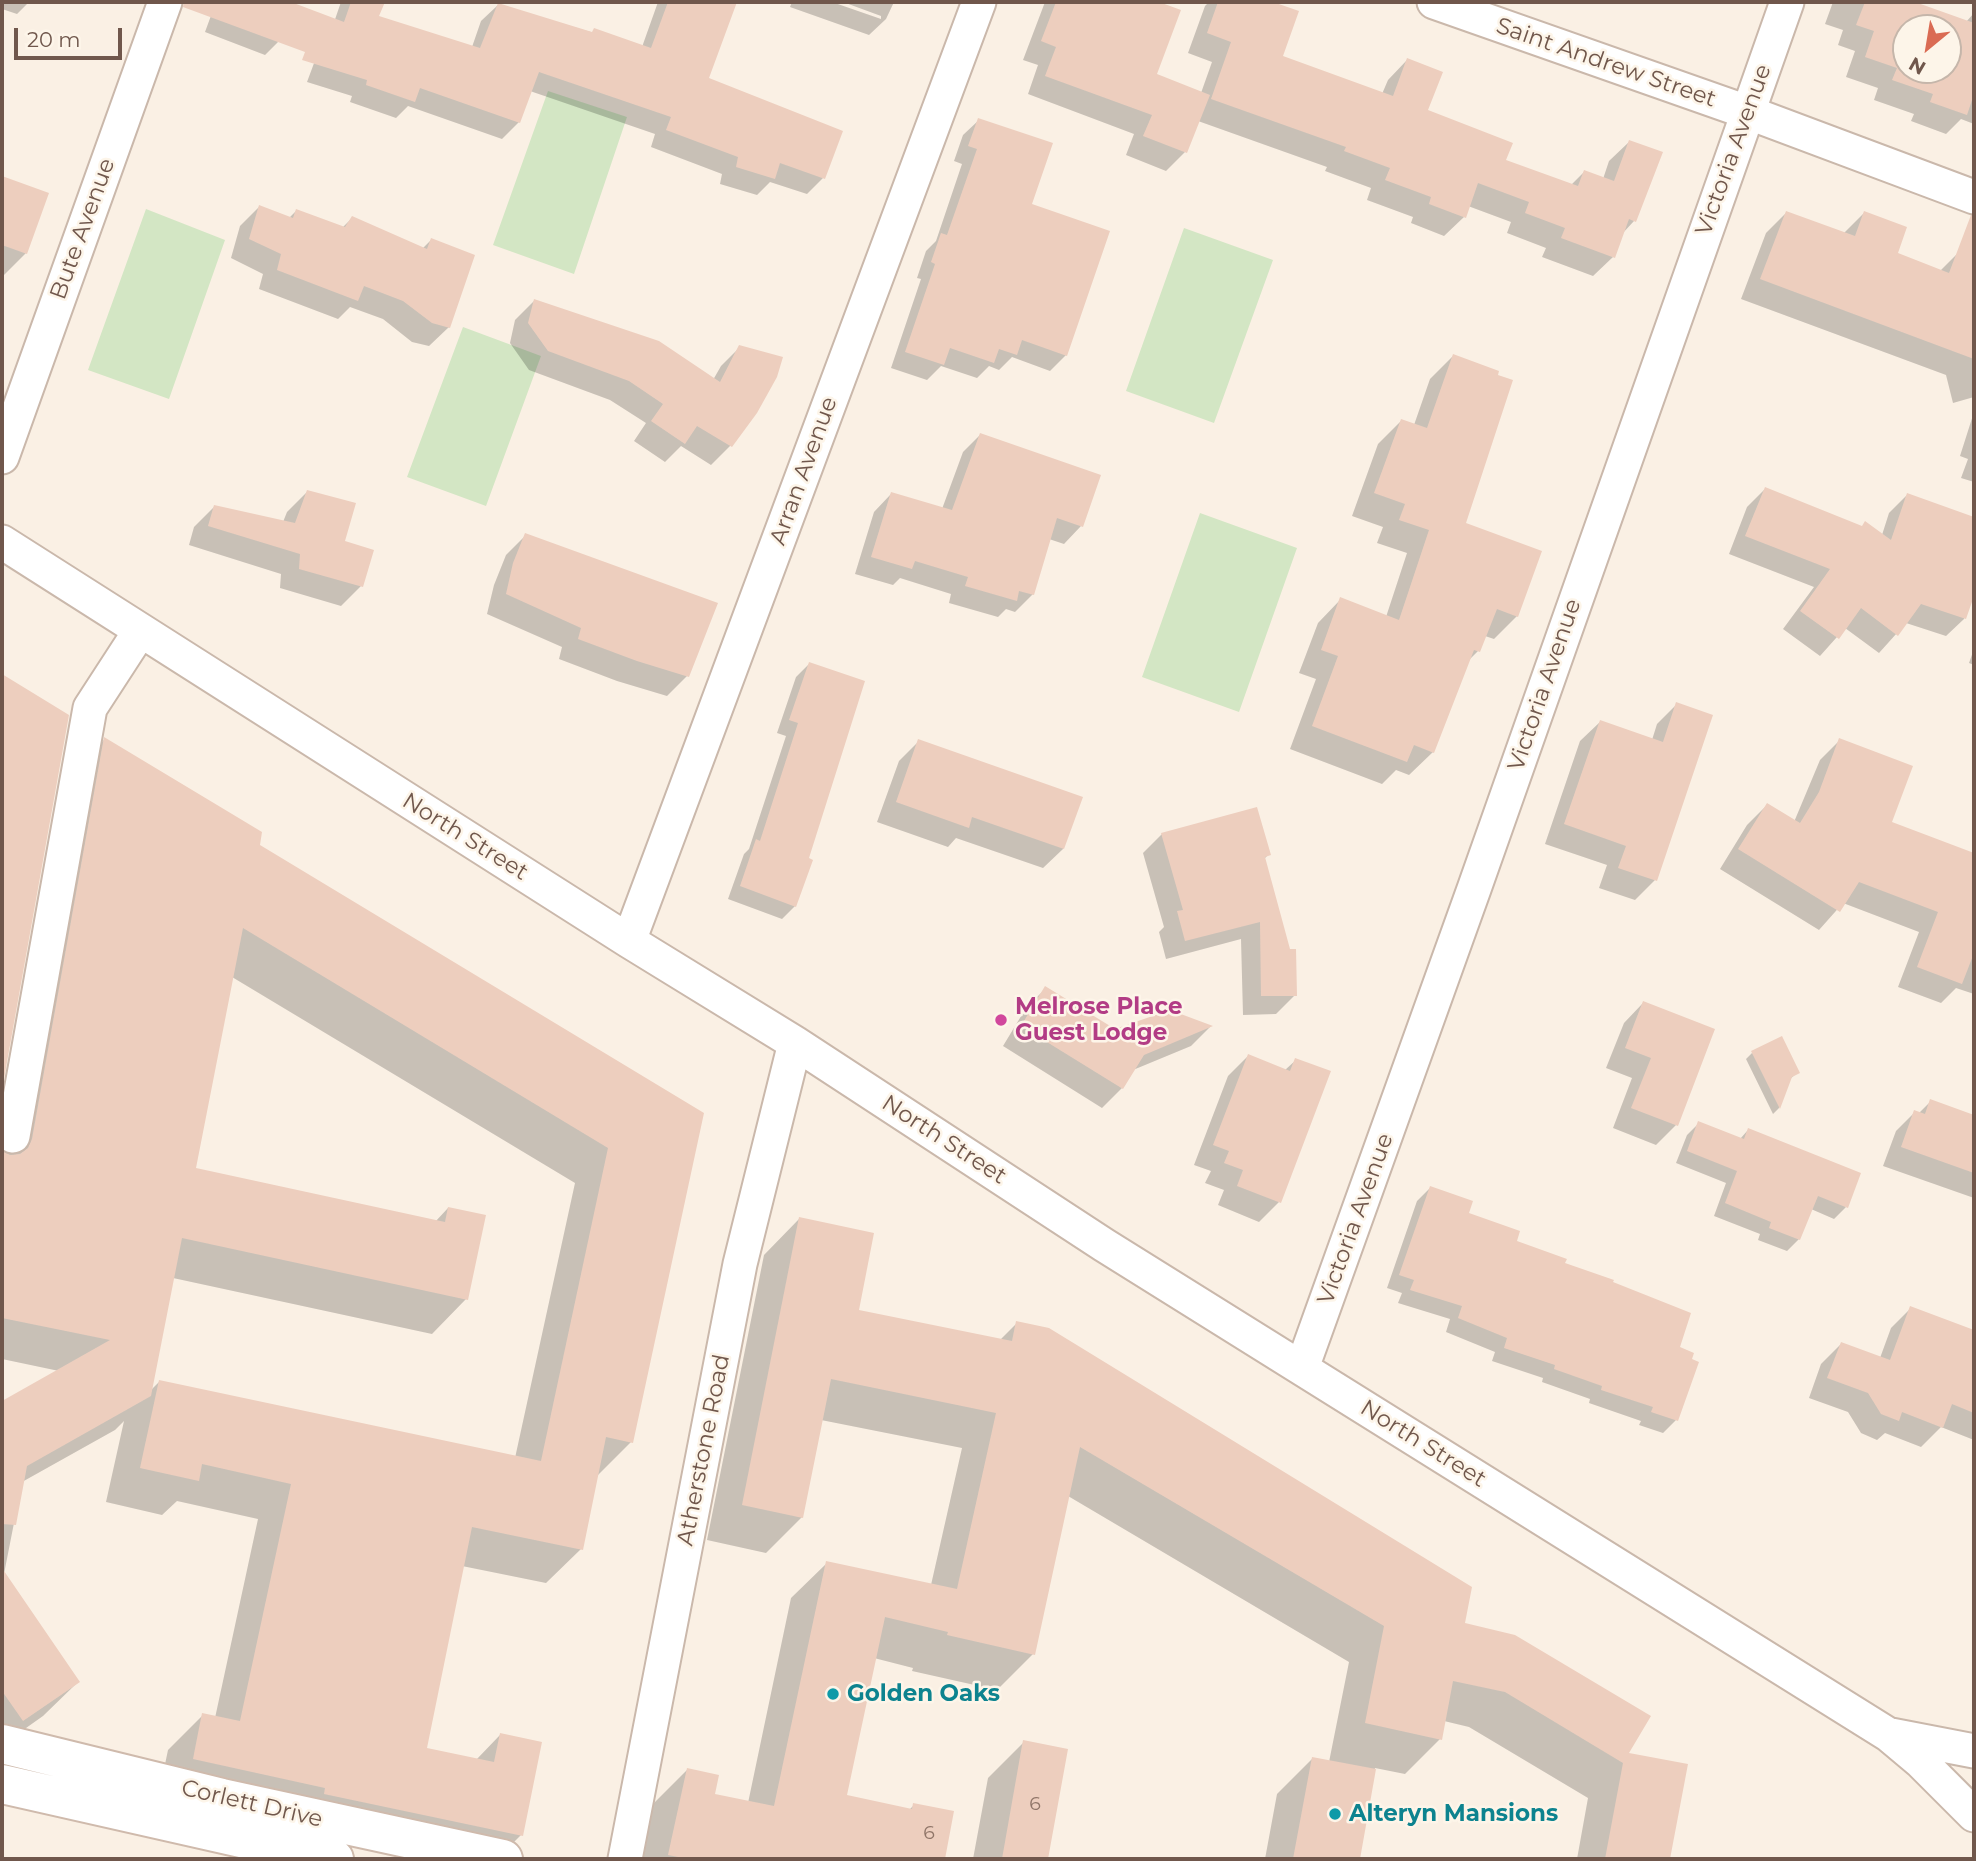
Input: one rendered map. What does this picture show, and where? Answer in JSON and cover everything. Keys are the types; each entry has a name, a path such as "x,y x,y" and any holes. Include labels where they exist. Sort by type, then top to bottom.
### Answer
{"main road":[{"name":"Corlett Drive","path":"2,1744 222,1798 503,1859"},
{"name":"Corlett Drive","path":"2,1784 334,1859"}],"street":[{"name":"Bute Avenue","path":"2,457 165,2"},
{"name":"Arran Avenue","path":"629,941 979,2"},
{"name":"Saint Andrew Street","path":"1434,2 1747,112 1974,197"},
{"name":"Victoria Avenue","path":"1303,1368 1787,2"},
{"name":"North Street","path":"2,542 629,941 795,1043 1104,1245 1889,1735 1920,1761 1974,1815"},
{"path":"13,1136 90,708 140,631"},
{"name":"Atherstone Road","path":"625,1859 740,1264 795,1043"},
{"name":"North Street","path":"1889,1735 1974,1751"}],"green space":[{"path":"548,91 627,117 574,274 493,245"},
{"path":"146,209 225,240 169,399 88,370"},
{"path":"1184,228 1273,260 1214,423 1126,391"},
{"path":"463,327 541,356 486,506 407,477"},
{"path":"1200,513 1297,548 1239,712 1142,677"}],"building":[{"path":"184,2 291,2 344,22 351,2 385,2 379,16 480,48 498,3 592,32 594,28 651,48 668,2 737,2 709,78 843,131 825,179 780,163 775,179 736,167 738,157 666,130 671,117 539,72 520,123 420,88 415,102 366,85 367,80 302,60 305,52 183,7"},
{"path":"1056,2 1159,2 1181,10 1157,74 1210,95 1187,153 1143,136 1152,115 1045,76 1056,47 1041,41"},
{"path":"1218,2 1273,2 1299,11 1283,56 1393,96 1407,58 1443,72 1428,110 1513,143 1506,160 1578,186 1584,170 1614,181 1629,140 1663,152 1636,222 1629,219 1615,258 1561,238 1565,228 1525,213 1529,202 1478,183 1466,218 1429,204 1431,197 1385,180 1390,168 1344,151 1346,147 1211,99 1231,42 1207,33"},
{"path":"1865,2 1915,2 1949,14 1892,14 1892,66 1865,57 1874,31 1856,25"},
{"path":"1962,19 1974,23 1974,94 1967,115 1930,102 1933,94 1904,84 1962,84"},
{"path":"978,118 1053,143 1032,204 1110,231 1067,356 1022,340 1017,355 999,349 994,363 950,348 944,365 905,352 935,264 931,262 941,233 947,235 977,149 968,146"},
{"path":"2,176 49,193 27,254 2,245"},
{"path":"259,205 293,218 296,209 345,227 352,216 427,249 431,238 475,255 450,328 432,323 403,301 364,286 358,301 277,270 281,254 249,239"},
{"path":"1786,211 1855,236 1864,211 1907,227 1898,253 1949,273 1971,215 1974,216 1974,359 1760,279"},
{"path":"534,299 659,341 720,382 739,345 783,357 777,377 757,413 732,447 697,426 685,444 651,421 663,404 629,381 548,351 528,323"},
{"path":"1453,354 1499,371 1498,375 1513,380 1466,523 1542,551 1518,617 1497,609 1480,652 1474,650 1434,753 1414,745 1407,762 1312,726 1338,656 1321,650 1340,597 1399,620 1429,530 1399,520 1405,504 1374,493 1401,419 1427,428"},
{"path":"980,433 1101,475 1083,527 1057,518 1034,595 1019,591 1017,601 965,586 968,577 915,561 912,569 871,557 891,492 952,510"},
{"path":"1765,487 1862,526 1865,521 1891,540 1907,493 1974,517 1974,596 1966,619 1921,604 1898,636 1861,608 1839,639 1800,611 1830,569 1745,536"},
{"path":"307,490 356,503 345,541 374,550 363,587 299,569 300,554 208,526 214,505 295,523"},
{"path":"525,533 718,603 689,677 578,639 581,628 506,594 513,563"},
{"path":"809,662 865,681 809,858 813,860 796,907 740,886 756,839 760,841 798,723 789,720"},
{"path":"2,674 69,715 2,1090"},
{"path":"1676,702 1713,715 1657,881 1618,868 1626,846 1564,824 1600,720 1663,742"},
{"path":"104,737 262,832 260,845 704,1113 633,1443 606,1437 583,1550 472,1527 427,1748 494,1762 500,1733 542,1742 523,1836 324,1794 325,1788 193,1759 202,1713 240,1721 291,1484 202,1464 199,1481 140,1468 159,1380 541,1461 608,1148 243,928 196,1168 445,1222 448,1207 486,1215 468,1300 182,1238 151,1396 27,1466 16,1525 2,1524 2,1401 110,1340 2,1318 2,1151 10,1155 20,1154 28,1148 32,1139"},
{"path":"1839,738 1913,766 1892,822 1974,853 1974,953 1962,984 1917,967 1938,912 1859,882 1840,912 1738,849 1767,803 1800,823 1819,792"},
{"path":"918,739 1083,797 1064,849 972,817 969,828 896,802"},
{"path":"1257,807 1271,855 1265,857 1290,949 1296,949 1297,996 1261,996 1260,922 1185,941 1177,911 1183,910 1161,833"},
{"path":"1045,986 1115,1029 1170,1010 1213,1026 1144,1055 1123,1089 1021,1026"},
{"path":"1643,1001 1715,1029 1678,1126 1631,1108 1651,1058 1625,1048"},
{"path":"1782,1036 1800,1073 1792,1077 1780,1109 1751,1051"},
{"path":"1248,1054 1290,1071 1295,1058 1331,1071 1281,1203 1237,1186 1243,1170 1224,1163 1229,1151 1213,1145"},
{"path":"1930,1099 1974,1115 1974,1173 1901,1147 1914,1110 1925,1114"},
{"path":"1698,1121 1744,1139 1748,1128 1861,1173 1848,1208 1818,1196 1800,1240 1769,1228 1771,1222 1725,1203 1737,1171 1687,1151"},
{"path":"1430,1186 1473,1201 1469,1213 1520,1231 1517,1241 1567,1259 1565,1263 1614,1280 1613,1282 1691,1313 1680,1347 1694,1353 1692,1359 1699,1362 1678,1421 1651,1412 1653,1407 1601,1390 1602,1386 1554,1369 1555,1365 1504,1348 1507,1338 1458,1318 1462,1306 1410,1290 1414,1280 1399,1275"},
{"path":"799,1217 874,1233 859,1310 1012,1341 1016,1321 1049,1328 1472,1587 1465,1623 1515,1635 1651,1716 1629,1753 1688,1764 1670,1859 1605,1859 1623,1763 1505,1692 1453,1681 1442,1740 1365,1723 1384,1626 1080,1447 1035,1655 947,1635 948,1632 885,1617 847,1795 912,1809 913,1803 954,1811 945,1859 688,1859 668,1855 687,1768 719,1775 715,1794 774,1806 826,1561 957,1589 996,1413 831,1379 803,1518 742,1505"},
{"path":"1910,1306 1974,1330 1974,1413 1952,1404 1943,1428 1902,1412 1899,1421 1881,1414 1868,1393 1827,1378 1841,1342 1890,1360"},
{"path":"2,1568 80,1682 23,1721 2,1691"},
{"path":"1023,1740 1068,1749 1048,1859 1002,1859"},
{"name":"Alteryn Mansions","path":"1312,1757 1376,1769 1360,1859 1293,1859"}],"place":[{"name":"Melrose Place Guest Lodge","path":"1001,1020"},
{"name":"Golden Oaks","path":"833,1694"},
{"name":"Alteryn Mansions","path":"1335,1814"}]}
